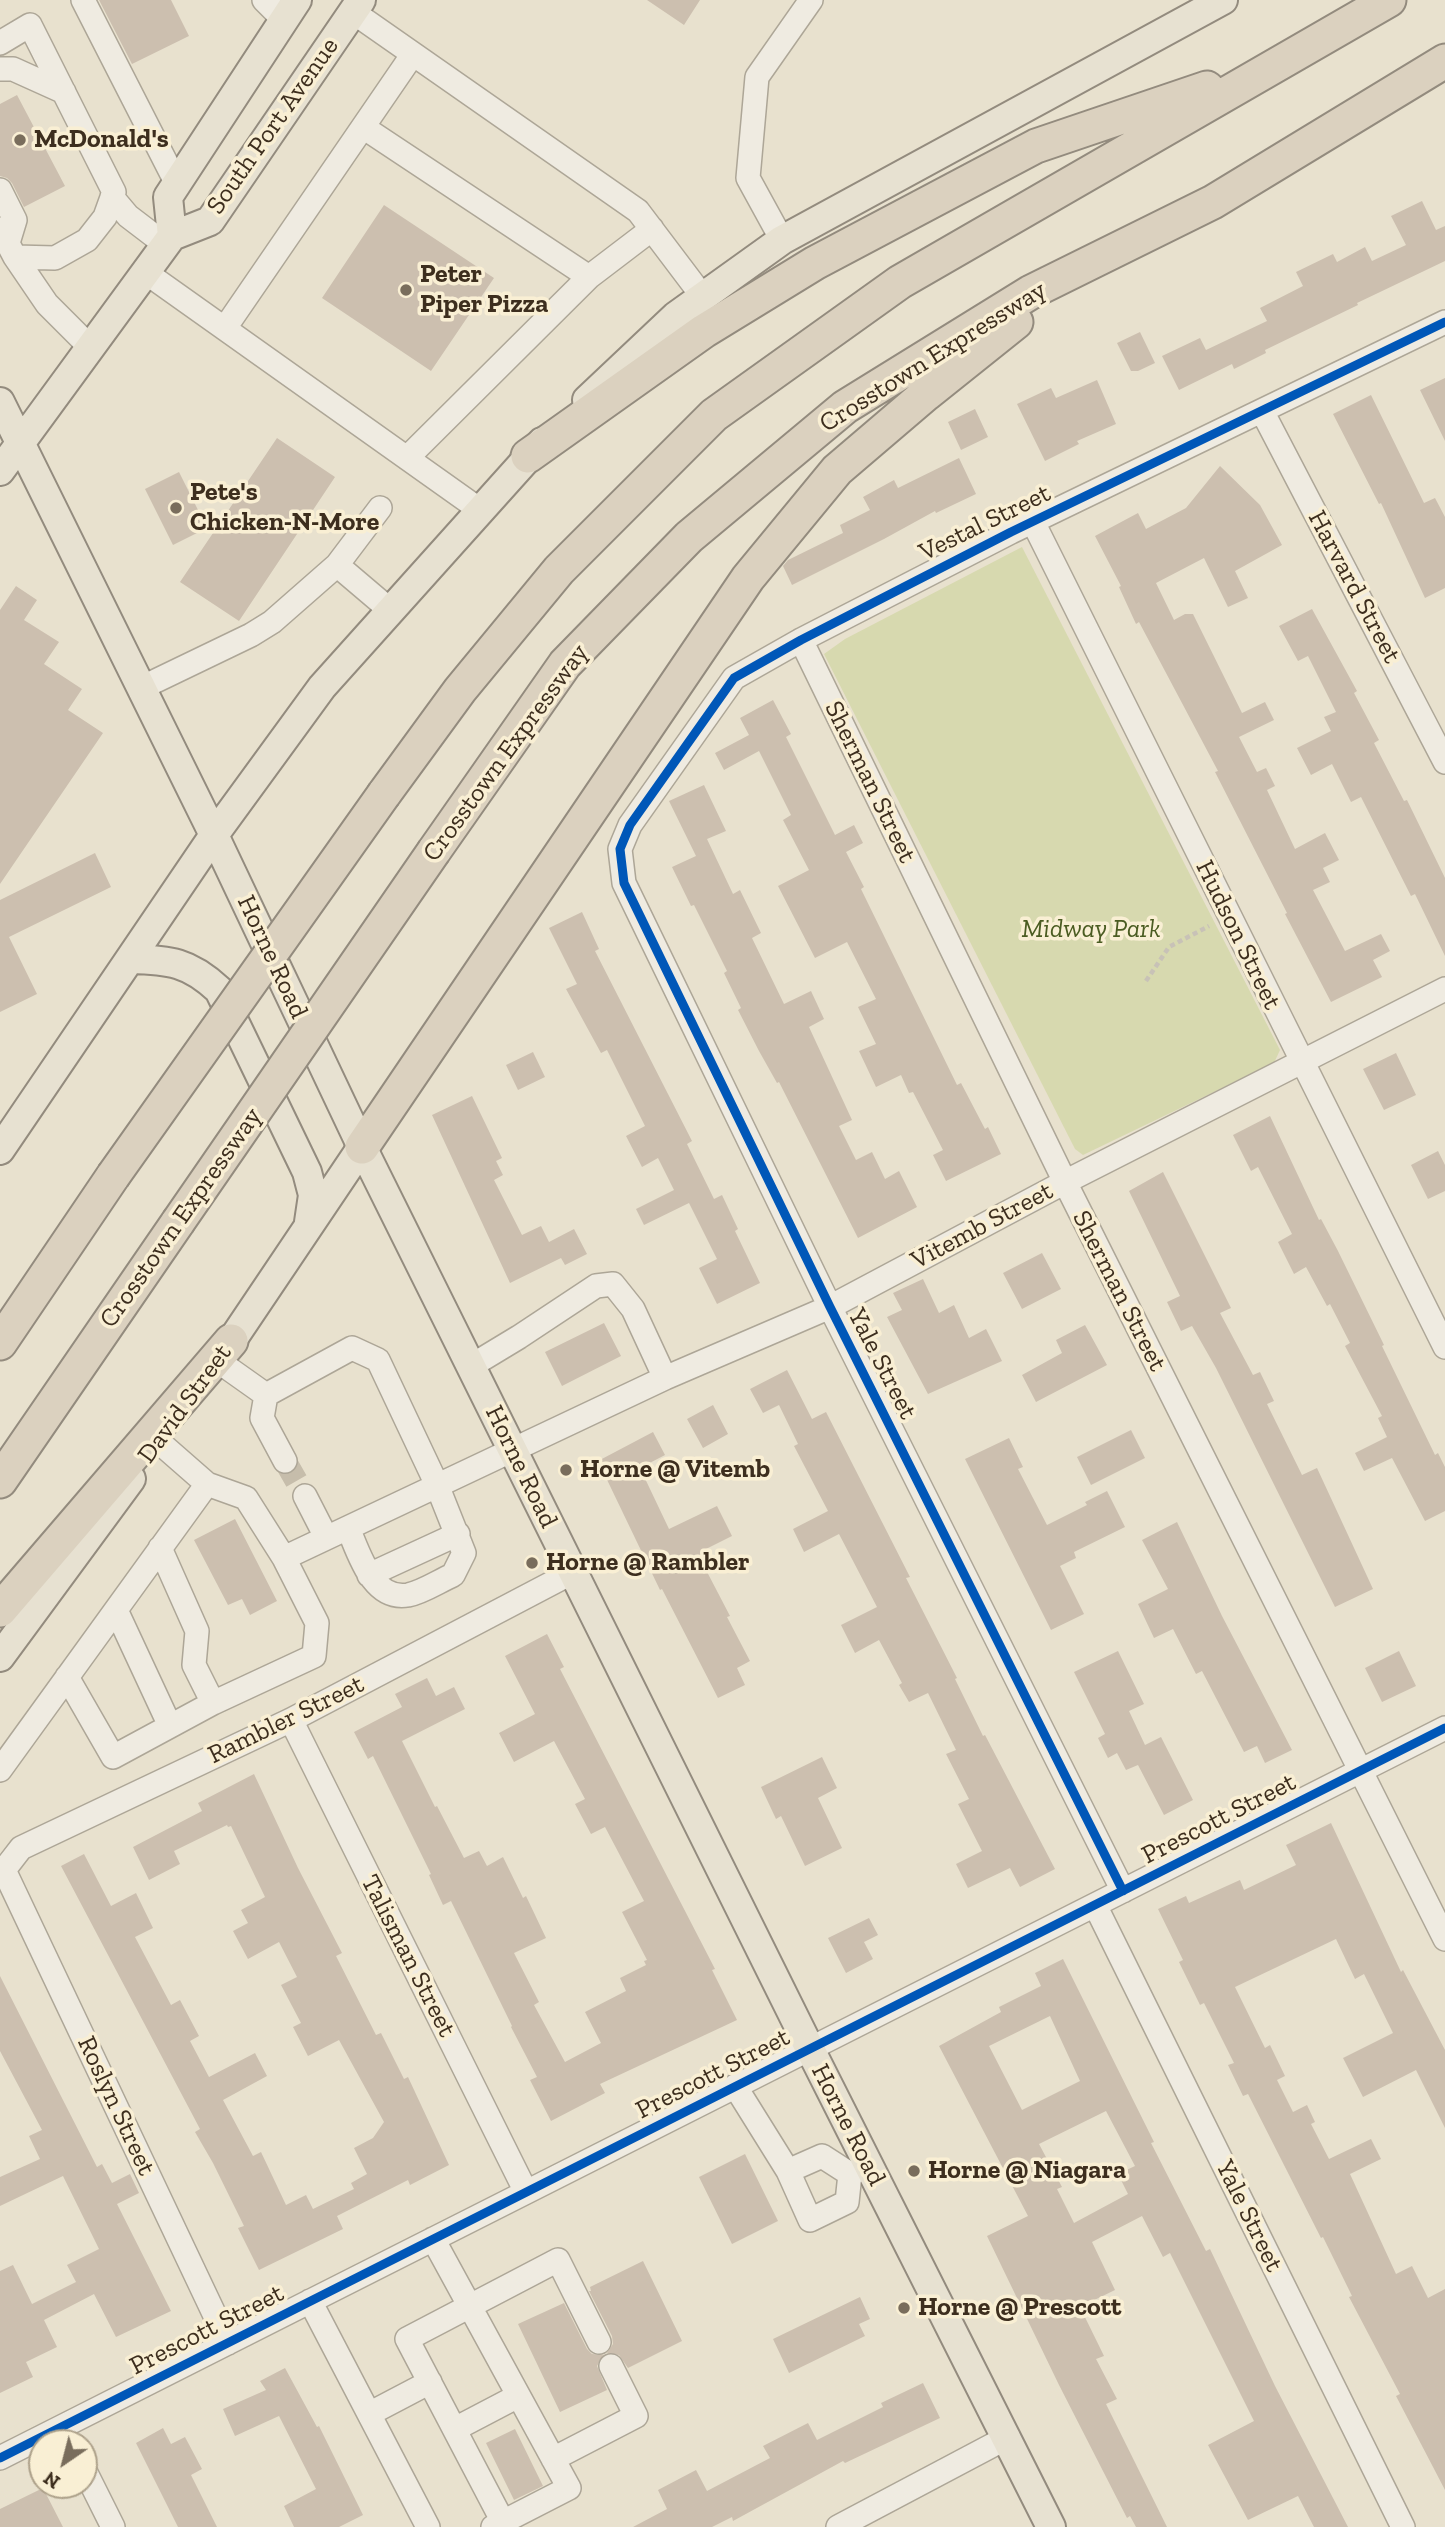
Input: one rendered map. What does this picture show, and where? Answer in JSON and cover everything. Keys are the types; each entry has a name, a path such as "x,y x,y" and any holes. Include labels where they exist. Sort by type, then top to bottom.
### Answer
{"highway":[{"path":"0,1343 113,1176 460,690 559,570 714,415 900,282 1389,0"},
{"name":"Crosstown Expressway","path":"0,1481 565,664 689,537 845,407 1031,292 1213,202 1445,61"},
{"path":"528,456 726,317 815,263 1024,152 1279,63"},
{"path":"362,1147 748,578 836,470 1091,262"},
{"path":"0,1610 224,1351"}],"main road":[{"path":"0,1150 214,835 322,687 528,456 676,316 782,240 1223,0"},
{"name":"South Port Avenue","path":"291,10 168,197 169,240 210,221 357,6"},
{"path":"0,471 169,240"},
{"name":"Horne Road","path":"0,402 214,835 362,1147 810,2049 860,2170 1008,2437 1051,2527"},
{"path":"130,959 165,960 185,965 204,976 219,990 307,1172 313,1195 308,1225"},
{"name":"David Street","path":"0,1657 224,1351 362,1147"}],"street":[{"path":"83,0 177,184"},
{"path":"264,0 291,10"},
{"path":"782,240 748,178 757,77 811,0"},
{"path":"357,6 412,54 638,211 703,297"},
{"path":"0,43 30,25 114,192 105,217 87,240 55,258 7,243"},
{"path":"225,328 412,54"},
{"path":"0,69 13,69 64,92"},
{"path":"362,127 589,277"},
{"path":"0,190 15,220 7,243"},
{"path":"112,197 128,216 169,240"},
{"path":"407,458 589,277 652,229"},
{"path":"7,243 47,304 90,347"},
{"path":"145,272 480,510"},
{"name":"Vestal Street","path":"620,849 630,825 734,678 801,640 1033,522 1445,322"},
{"name":"Harvard Street","path":"1262,411 1445,762"},
{"path":"141,688 251,635 272,622 337,565 380,508"},
{"name":"Hudson Street","path":"1033,522 1445,1347"},
{"path":"337,565 390,610"},
{"name":"Sherman Street","path":"801,640 1065,1182 1445,1939"},
{"name":"Yale Street","path":"620,849 624,883 830,1307 1122,1891"},
{"name":"Vitemb Street","path":"284,1559 665,1378 830,1307 1065,1182 1445,989"},
{"path":"471,1366 596,1286 613,1284 633,1309 665,1378"},
{"path":"266,1395 352,1348 378,1360 438,1485 464,1553 453,1575 407,1595 386,1592 369,1575 348,1528"},
{"path":"224,1351 266,1395"},
{"path":"266,1395 262,1418 285,1461"},
{"path":"67,1677 113,1756 213,1703 314,1656 317,1623 284,1559 246,1498 207,1484 159,1442"},
{"path":"0,1770 207,1484"},
{"path":"306,1496 326,1538"},
{"path":"369,1575 458,1534"},
{"path":"160,1548 197,1630 194,1665 213,1703"},
{"name":"Rambler Street","path":"4,1870 21,1848 291,1720 573,1573"},
{"path":"116,1609 170,1726"},
{"name":"Talisman Street","path":"291,1720 526,2192"},
{"name":"Prescott Street","path":"78,2429 228,2343 1445,1728"},
{"name":"Roslyn Street","path":"4,1870 228,2343"},
{"name":"Yale Street","path":"1095,1905 1403,2527"},
{"path":"735,2086 788,2171 810,2220 846,2202 860,2170 822,2155 788,2171"},
{"path":"433,2239 470,2307 518,2396 569,2488 498,2524 455,2429 407,2339 470,2307 558,2260 599,2342"},
{"path":"310,2301 428,2527"},
{"path":"553,2459 636,2416 611,2366"},
{"path":"369,2414 430,2382"},
{"path":"455,2429 518,2396"},
{"path":"838,2527 1008,2437"},
{"name":"Prescott Street","path":"0,2458 28,2448"},
{"path":"98,2497 113,2527"}],"path":[{"path":"1146,981 1169,947 1209,926"}],"green space":[{"name":"Midway Park","path":"1022,547 1280,1050 1274,1063 1083,1155 1075,1149 824,654 845,639"}],"building":[{"path":"99,0 171,0 189,36 132,64"},
{"path":"647,0 700,0 684,25"},
{"name":"McDonald's","path":"17,95 65,186 24,207 12,183 0,176 0,104"},
{"path":"1422,201 1436,230 1445,226 1445,261 1265,350 1266,353 1234,369 1232,364 1179,390 1162,356 1200,338 1206,350 1267,321 1260,308 1303,286 1296,272 1333,254 1337,262 1365,247 1372,261 1406,245 1391,216"},
{"name":"Peter Piper Pizza","path":"384,205 494,278 431,371 322,298"},
{"path":"1140,332 1155,363 1138,371 1131,371 1117,343"},
{"path":"1445,378 1445,441 1420,390"},
{"path":"1097,380 1116,424 1077,441 1079,444 1045,461 1017,404 1051,388 1056,398"},
{"path":"1371,395 1424,503 1435,498 1445,517 1445,588 1425,598 1381,503 1379,504 1333,414"},
{"path":"975,409 988,437 961,450 948,422"},
{"path":"277,438 335,477 239,621 180,582"},
{"path":"959,458 976,494 936,513 935,511 792,585 783,566 788,560 843,533 840,525 870,510 863,497 894,480 898,488"},
{"path":"1220,466 1260,505 1282,545 1235,571 1248,598 1228,607 1204,558 1156,583 1174,620 1185,614 1193,614 1242,713 1265,702 1274,720 1239,737 1257,772 1266,768 1275,786 1267,790 1295,849 1325,833 1339,860 1323,868 1330,882 1313,890 1345,951 1381,934 1390,951 1373,960 1382,977 1331,1002 1215,772 1218,771 1139,622 1136,624 1119,587 1121,586 1095,536 1138,513 1146,529 1186,508"},
{"name":"Pete's Chicken-N-More","path":"179,472 207,528 173,545 145,489"},
{"path":"16,586 37,600 24,620 59,642 44,664 82,689 68,710 103,733 0,884 0,610"},
{"path":"1312,609 1357,691 1354,693 1379,740 1374,743 1404,801 1407,800 1445,878 1445,956 1415,894 1411,896 1361,797 1351,802 1332,764 1311,775 1297,748 1331,731 1324,717 1336,712 1308,656 1298,661 1279,626"},
{"path":"773,700 791,734 786,737 835,835 854,825 863,843 846,852 864,887 861,889 957,1085 961,1083 1001,1154 946,1181 933,1155 943,1150 913,1092 909,1093 901,1075 876,1087 859,1051 876,1044 858,1007 876,999 847,942 815,958 778,886 809,870 783,820 791,815 759,751 724,770 715,753 749,735 740,718"},
{"path":"704,785 726,831 707,839 733,894 740,890 761,933 752,938 784,1004 811,991 824,1019 809,1027 852,1120 839,1126 856,1160 872,1152 885,1179 899,1171 917,1207 858,1238 779,1082 777,1083 738,1010 741,1008 724,973 727,971 672,867 696,856 669,801"},
{"path":"95,853 111,887 9,937 37,994 0,1012 0,900"},
{"path":"582,912 599,949 595,951 692,1141 687,1144 714,1199 722,1195 738,1229 735,1231 760,1283 717,1304 699,1268 717,1259 689,1203 644,1225 636,1209 674,1190 658,1158 642,1167 626,1136 645,1126 607,1050 601,1053 566,989 577,984 549,928"},
{"path":"533,1052 545,1077 518,1090 506,1065"},
{"path":"1396,1053 1416,1095 1384,1110 1363,1069"},
{"path":"472,1096 502,1158 496,1161 503,1175 494,1180 522,1235 541,1226 549,1242 574,1229 587,1254 565,1265 561,1258 510,1283 432,1115"},
{"path":"1270,1116 1319,1220 1321,1219 1338,1251 1384,1345 1382,1346 1435,1455 1438,1453 1445,1467 1445,1511 1425,1521 1392,1458 1364,1471 1355,1453 1387,1437 1378,1418 1382,1416 1345,1346 1350,1343 1330,1304 1327,1306 1306,1267 1294,1274 1278,1242 1292,1234 1258,1167 1251,1171 1233,1135"},
{"path":"1438,1151 1445,1165 1445,1191 1428,1199 1411,1165"},
{"path":"1163,1172 1231,1308 1220,1313 1253,1375 1260,1372 1274,1401 1267,1404 1302,1475 1317,1468 1373,1589 1335,1607 1216,1368 1192,1326 1181,1331 1167,1302 1180,1296 1129,1191"},
{"path":"1042,1253 1061,1289 1022,1309 1003,1273"},
{"path":"923,1279 939,1313 954,1305 969,1338 986,1329 1002,1361 928,1394 887,1317 902,1310 893,1293"},
{"path":"604,1323 621,1356 562,1386 545,1352"},
{"path":"1085,1325 1107,1365 1036,1402 1022,1375 1062,1353 1056,1340"},
{"path":"787,1370 812,1419 826,1412 910,1577 906,1578 983,1736 985,1735 1055,1869 1020,1887 1010,1868 968,1888 956,1864 982,1851 958,1804 969,1799 946,1754 956,1750 928,1693 909,1702 879,1640 855,1653 841,1625 877,1607 839,1534 804,1552 793,1529 828,1511 794,1446 798,1444 779,1405 763,1413 750,1389"},
{"path":"713,1405 728,1434 703,1448 687,1419"},
{"path":"1131,1430 1145,1458 1091,1485 1077,1457"},
{"path":"653,1432 665,1455 640,1468 669,1529 717,1506 732,1536 700,1552 707,1567 705,1568 730,1616 727,1617 750,1661 737,1668 745,1685 718,1698 662,1589 660,1590 598,1461"},
{"path":"1009,1438 1023,1467 1018,1469 1047,1525 1087,1505 1085,1502 1107,1491 1125,1527 1074,1552 1076,1558 1060,1566 1084,1614 1051,1630 965,1459"},
{"path":"235,1519 277,1601 250,1615 242,1599 228,1605 194,1540"},
{"path":"1177,1522 1222,1616 1292,1750 1265,1763 1257,1746 1244,1752 1202,1671 1196,1674 1173,1629 1154,1638 1138,1604 1168,1589 1142,1540"},
{"path":"547,1634 564,1667 560,1669 715,1969 712,1970 737,2020 600,2084 605,2093 551,2121 530,2080 537,2077 451,1901 443,1905 429,1875 431,1874 373,1756 368,1759 354,1732 402,1707 395,1694 427,1678 436,1696 454,1687 465,1709 402,1741 464,1858 479,1851 487,1866 503,1857 523,1898 526,1896 546,1938 514,1953 539,2002 534,2005 565,2062 601,2043 585,2012 626,1991 620,1978 646,1965 644,1961 647,1960 622,1912 644,1901 605,1827 591,1834 575,1804 585,1799 554,1741 514,1762 499,1733 535,1714 505,1656"},
{"path":"1118,1651 1144,1704 1129,1711 1145,1745 1161,1737 1193,1800 1164,1815 1138,1765 1126,1770 1117,1753 1108,1758 1098,1738 1105,1734 1074,1672"},
{"path":"1399,1651 1416,1686 1382,1702 1365,1668"},
{"path":"822,1757 837,1788 818,1798 842,1848 805,1866 781,1816 776,1819 761,1787"},
{"path":"254,1774 342,1953 336,1956 376,2035 381,2033 404,2079 408,2077 449,2165 410,2185 408,2180 337,2216 343,2229 259,2270 238,2228 244,2226 195,2132 200,2129 61,1866 84,1854 111,1906 136,1893 153,1928 135,1937 171,2005 180,2000 199,2036 190,2041 209,2077 255,2053 267,2076 223,2100 253,2156 261,2152 286,2205 306,2195 313,2209 354,2189 351,2183 367,2174 354,2148 373,2138 384,2122 339,2040 308,2056 293,2027 301,2023 281,1985 297,1977 279,1942 248,1959 233,1931 248,1923 241,1910 265,1897 231,1826 227,1825 174,1851 180,1864 149,1880 133,1847 202,1811 198,1803"},
{"path":"1331,1823 1401,1972 1403,1970 1445,2050 1445,2128 1416,2070 1363,2097 1343,2058 1393,2033 1364,1974 1355,1979 1336,1939 1235,1987 1265,2048 1270,2045 1285,2076 1277,2080 1293,2112 1307,2105 1315,2122 1311,2124 1329,2159 1371,2139 1381,2159 1350,2174 1396,2274 1412,2266 1428,2298 1445,2289 1445,2490 1396,2396 1400,2394 1349,2297 1352,2296 1323,2237 1321,2238 1248,2094 1243,2096 1228,2065 1234,2063 1204,2003 1200,2005 1179,1962 1183,1960 1158,1909 1186,1896 1189,1903 1240,1880 1244,1890 1296,1865 1286,1845"},
{"path":"869,1918 878,1935 864,1942 873,1959 846,1973 828,1938"},
{"path":"1063,1959 1154,2142 1151,2143 1206,2251 1210,2249 1275,2386 1348,2527 1314,2527 1298,2496 1248,2520 1208,2445 1254,2421 1170,2253 1163,2257 1142,2216 1092,2242 1115,2290 1080,2307 1104,2356 1096,2359 1117,2399 1106,2404 1167,2527 1136,2527 1130,2516 1127,2518 987,2236 1028,2216 939,2046 1001,2012 999,2007 1041,1986 1035,1973","holes":["1050,2016 1080,2081 1022,2110 989,2046","1106,2111 1135,2166 1118,2174 1128,2194 1074,2223 1057,2189 1062,2187 1039,2144"]},
{"path":"0,1976 97,2167 102,2164 112,2183 130,2174 139,2193 117,2204 171,2311 116,2337 94,2294 44,2320 57,2347 26,2362 33,2377 0,2393 0,2271 13,2265 32,2304 76,2282 67,2265 99,2249 63,2176 0,2206 0,2177 40,2159 29,2136 42,2130 0,2051"},
{"path":"745,2154 778,2221 732,2244 699,2177"},
{"path":"643,2261 682,2341 628,2368 619,2355 607,2353 613,2344 612,2336 589,2291 590,2287"},
{"path":"860,2297 870,2319 859,2324 865,2336 789,2373 773,2339"},
{"path":"564,2303 587,2349 592,2354 603,2355 597,2366 607,2390 560,2412 518,2324"},
{"path":"285,2368 317,2427 319,2426 363,2515 339,2527 294,2527 284,2506 316,2489 279,2416 235,2436 223,2409 266,2390 260,2381"},
{"path":"923,2383 940,2418 845,2463 843,2461 733,2521 732,2517 712,2527 633,2527 667,2509 658,2490 696,2470 707,2491 770,2458 763,2446 808,2423 817,2440 883,2407 881,2403"},
{"path":"163,2428 171,2444 185,2437 202,2469 191,2475 217,2527 178,2527 136,2443"},
{"path":"515,2429 543,2486 514,2500 486,2443"},
{"path":"28,2495 28,2499 49,2499 63,2527 0,2527 0,2509"}],"tunnel":[{"path":"285,1461 305,1496"}],"cycle path":[{"path":"1123,1891 830,1307 624,883 620,849 630,825 734,678 801,640 1011,532 1445,322"},
{"path":"0,2458 1445,1728"}],"place":[{"name":"McDonald's","path":"20,140"},
{"name":"Peter Piper Pizza","path":"406,290"},
{"name":"Pete's Chicken-N-More","path":"176,508"},
{"name":"Horne @ Vitemb","path":"566,1470"},
{"name":"Horne @ Rambler","path":"532,1563"},
{"name":"Horne @ Niagara","path":"914,2171"},
{"name":"Horne @ Prescott","path":"904,2308"}]}
